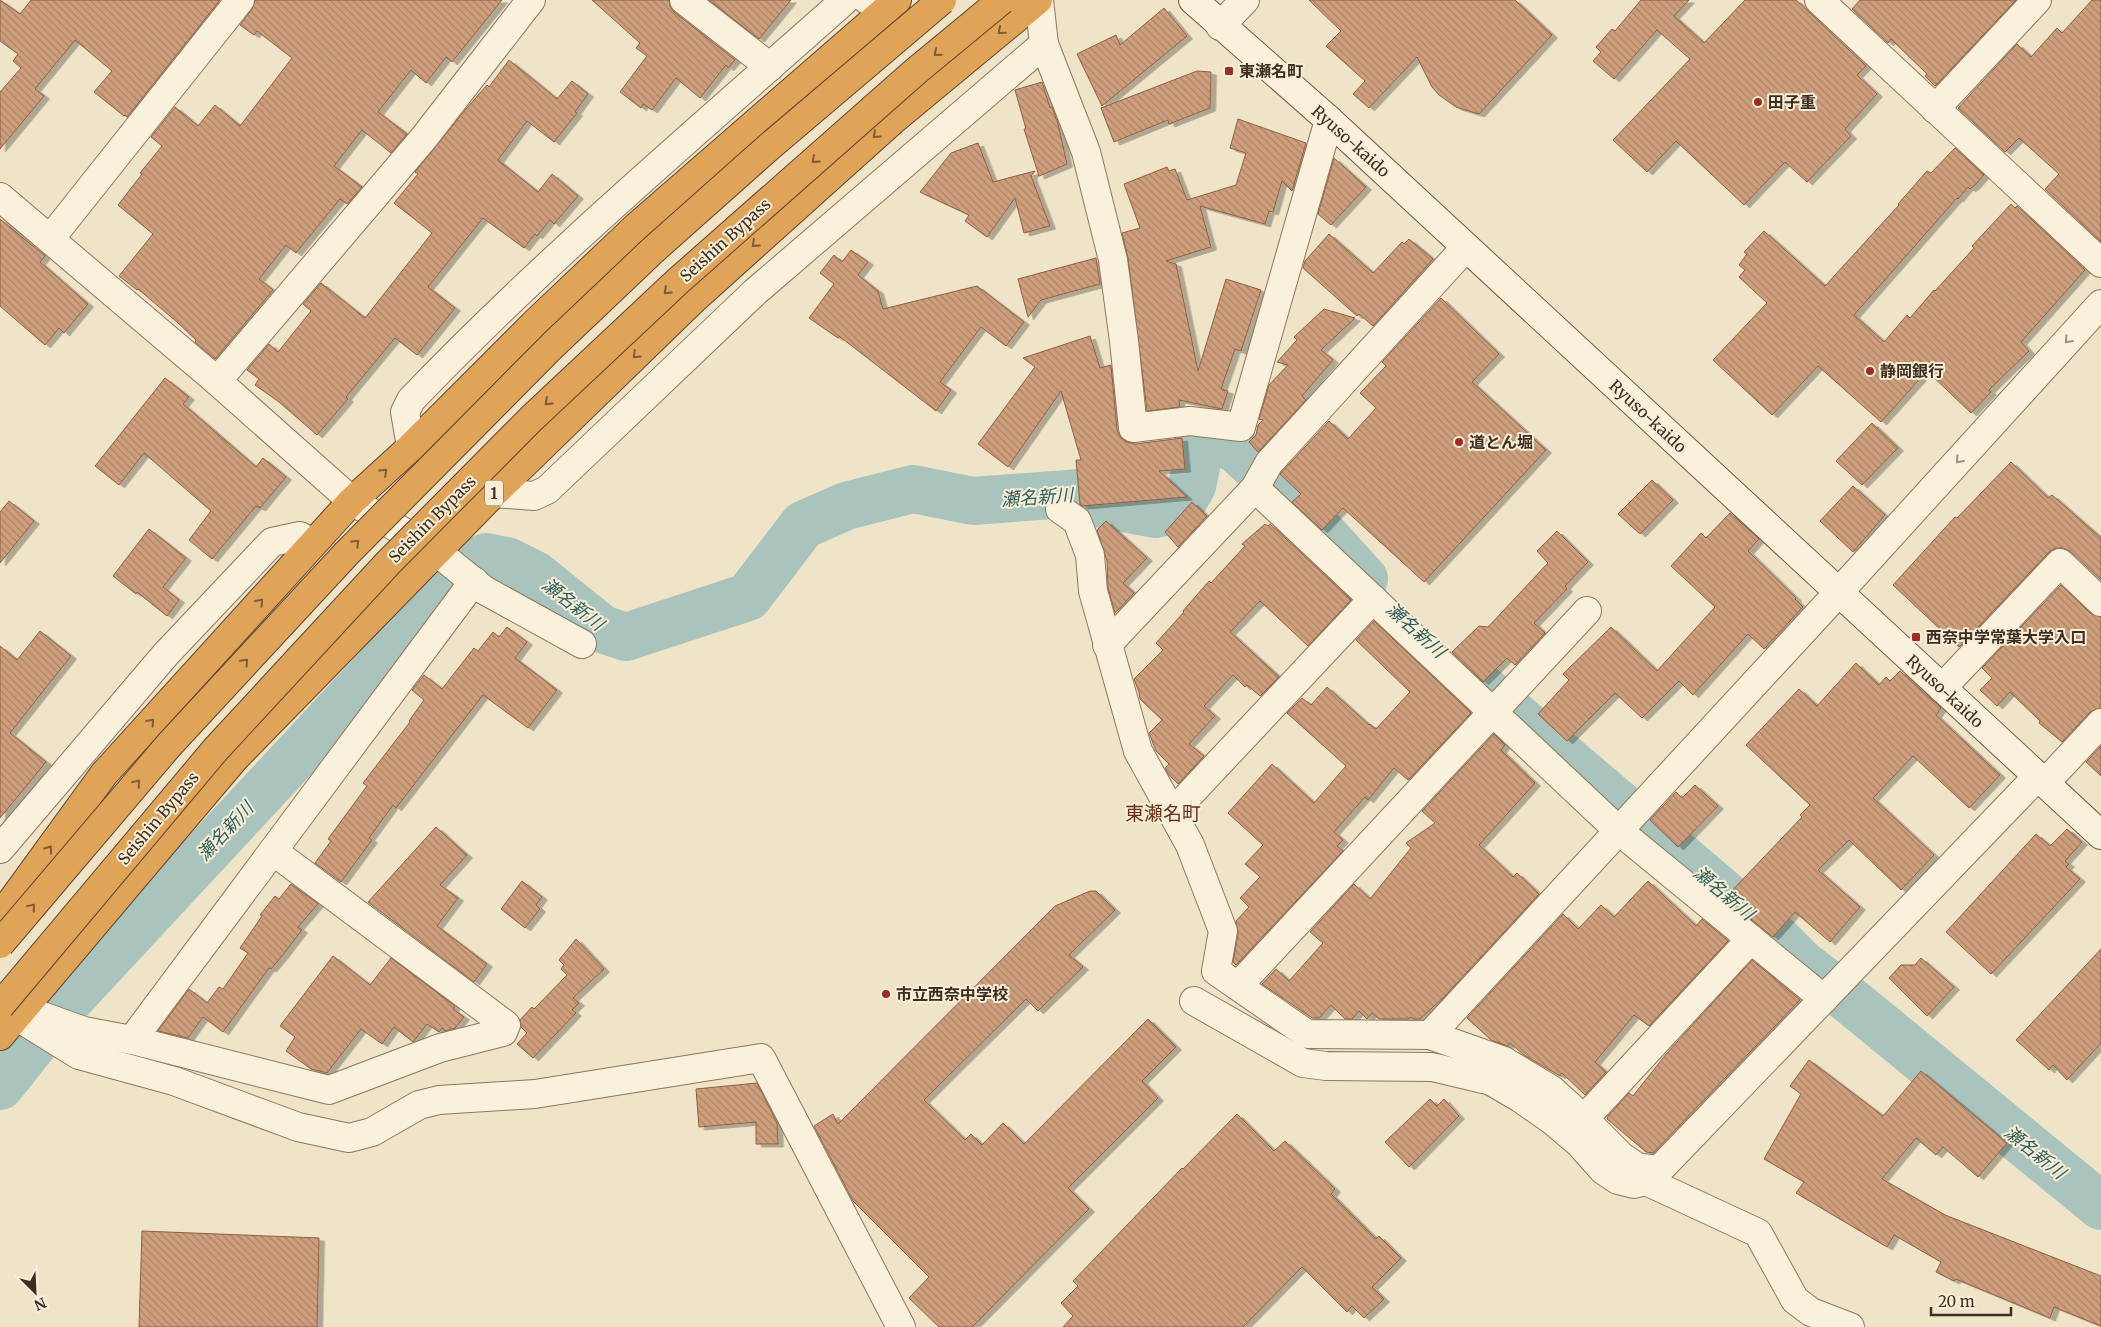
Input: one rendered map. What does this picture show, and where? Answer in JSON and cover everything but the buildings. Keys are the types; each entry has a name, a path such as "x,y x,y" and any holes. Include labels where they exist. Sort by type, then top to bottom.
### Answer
{"highway":[{"path":"0,944 176,738 346,554 470,429 652,251 942,0"},
{"name":"Seishin Bypass","path":"10,1017 216,749 389,562 532,418 686,274 916,71 1002,0"},
{"name":"1","path":"10,1017 235,758 494,493 702,291 892,122 1038,0"},
{"path":"0,917 104,774 352,501 411,447 536,322 637,226 896,1"}],"street":[{"path":"50,239 240,0"},
{"path":"217,381 422,139 531,0"},
{"path":"684,0 770,67"},
{"path":"411,447 405,412 411,400 470,338 547,264 845,0"},
{"path":"866,0 896,1"},
{"path":"1038,0 1044,44 1086,152 1113,260 1133,428 1190,421 1241,427 1329,120"},
{"name":"Ryuso-kaido","path":"1193,0 1220,26 1329,120 2101,834"},
{"path":"1220,26 1245,0"},
{"path":"1935,109 2037,0"},
{"path":"1822,1 2101,263"},
{"path":"494,493 534,496 546,490 755,292 1044,44"},
{"path":"0,197 217,381 352,501 437,552 484,590 582,644"},
{"path":"1107,645 1255,488 1268,463 1466,247"},
{"path":"1430,1035 1839,592 2101,304"},
{"path":"1255,488 1619,831 1824,998"},
{"path":"1060,509 1077,521 1090,555 1093,591 1138,751 1190,845 1223,931 1216,971 1307,1034 1430,1035 1504,1061 1552,1090 1621,1156 1637,1167 1758,1233 1795,1300 1811,1312 1850,1327"},
{"path":"0,849 166,654 272,542 300,536 313,543"},
{"path":"1942,688 2060,563 2101,602"},
{"path":"132,1040 474,581"},
{"path":"1172,813 1373,599"},
{"path":"1238,986 1587,611"},
{"path":"1194,1001 1303,1062 1326,1066 1432,1067 1492,1082 1520,1098 1553,1121 1579,1143 1603,1170 1618,1180 1634,1184 1653,1175 1824,998 2101,723"},
{"path":"10,1017 132,1040 329,1090 440,1048 503,1032 506,1026 273,851"},
{"path":"1584,1119 1751,939"},
{"path":"10,1017 79,1055 174,1081 298,1126 349,1138 372,1132 419,1105 439,1100 535,1094 761,1058 901,1327"}],"waterway":[{"name":"瀬名新川","path":"0,1086 66,1003 385,660 431,603 463,569 486,557 507,561 535,575 602,629 626,637 748,597 803,525 846,506 913,489 973,501 1080,493 1101,504 1155,514 1178,509 1192,486 1202,440 1233,446 1293,501 1364,579"},
{"name":"瀬名新川","path":"1479,685 1777,939 1802,964 1852,1002 2101,1206"}],"place":[{"name":"東瀬名町","path":"1229,71"},
{"name":"田子重","path":"1758,102"},
{"name":"静岡銀行","path":"1870,371"},
{"name":"道とん堀","path":"1459,442"},
{"name":"西奈中学常葉大学入口","path":"1916,637"},
{"name":"市立西奈中学校","path":"886,994"}],"district":[{"name":"東瀬名町","path":"1163,813"}]}
